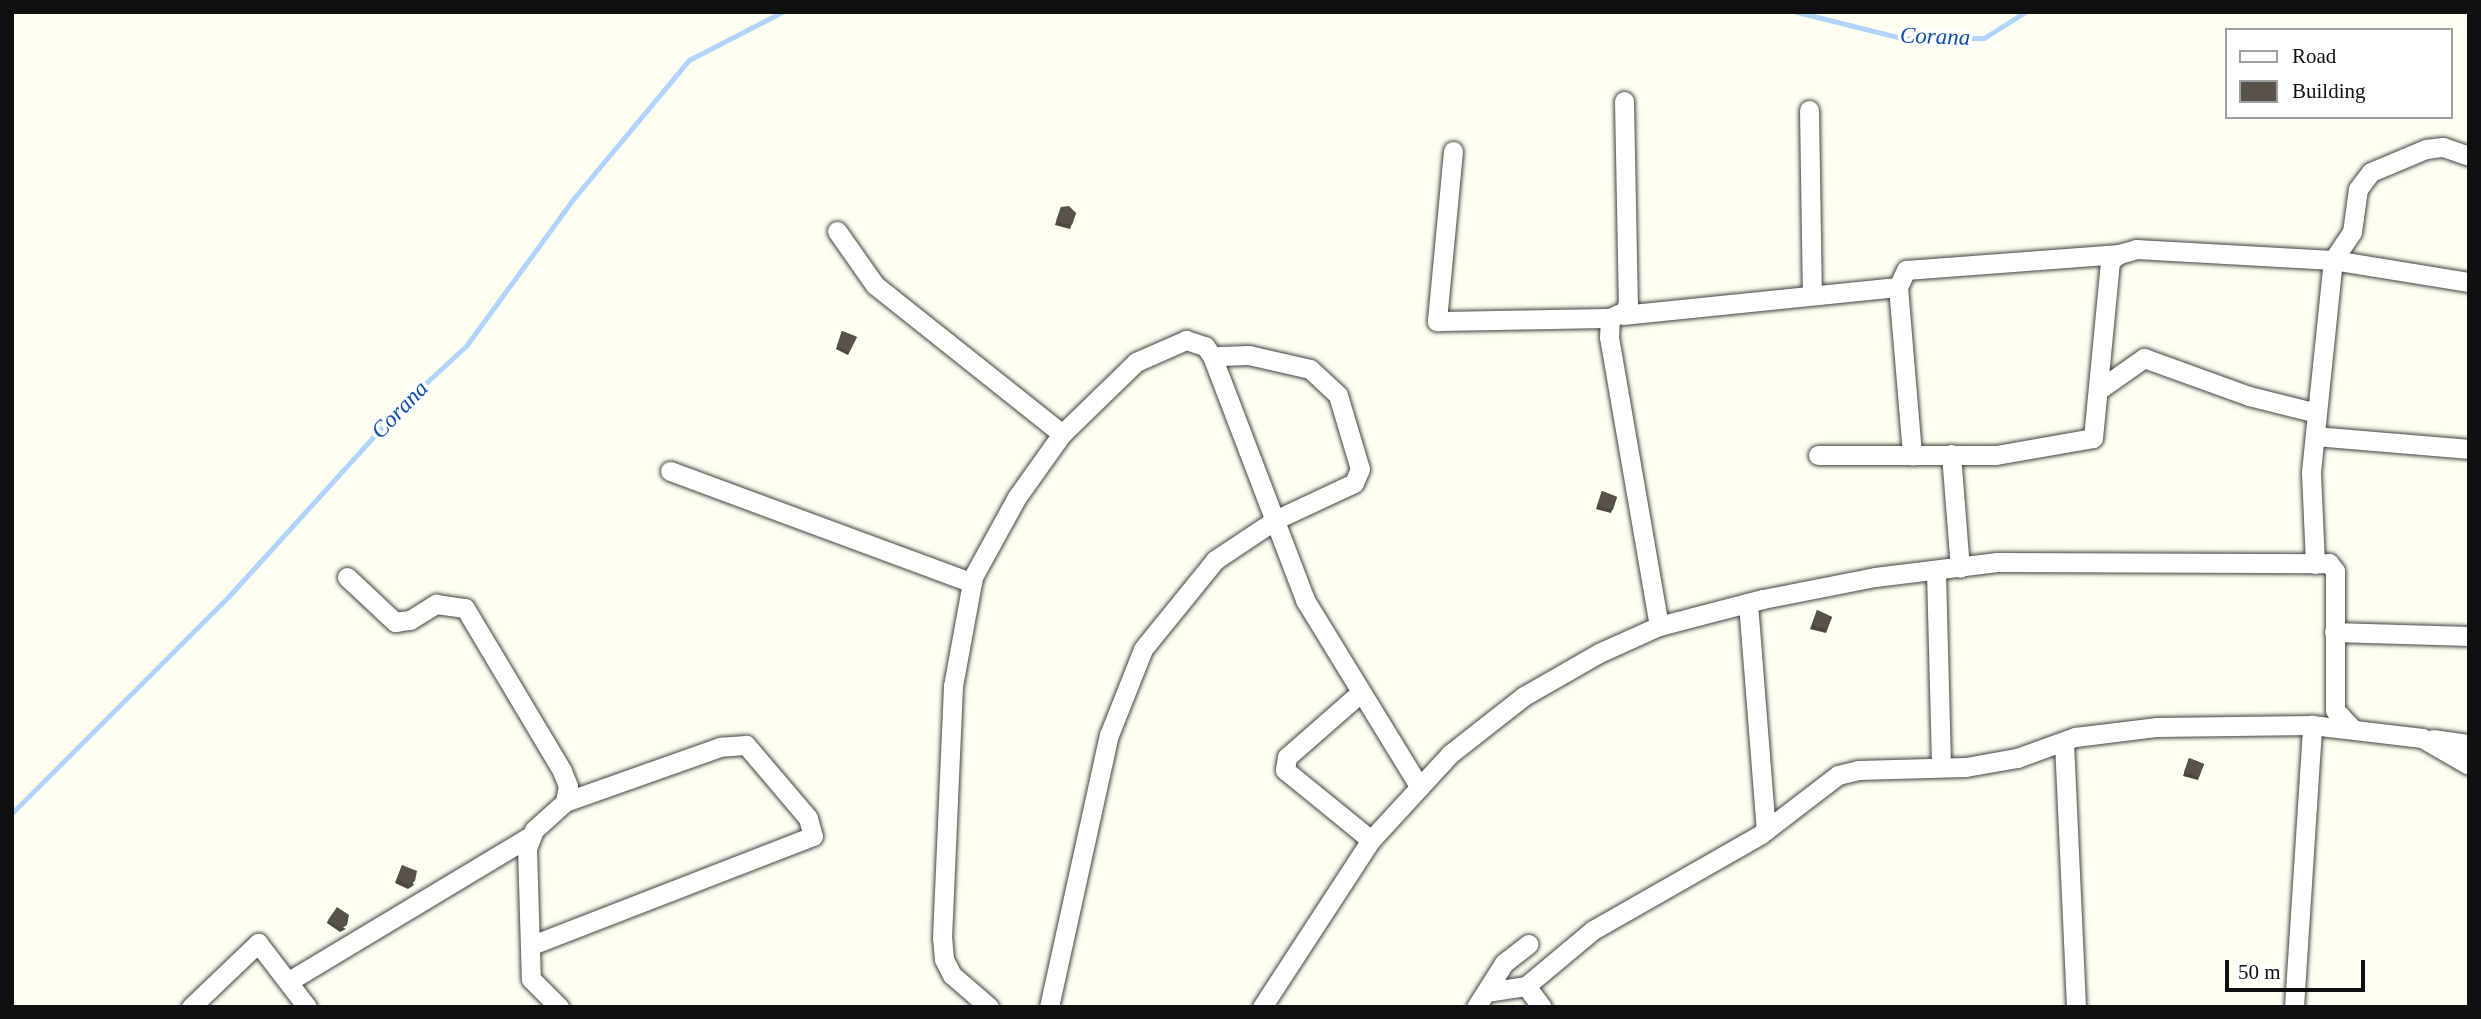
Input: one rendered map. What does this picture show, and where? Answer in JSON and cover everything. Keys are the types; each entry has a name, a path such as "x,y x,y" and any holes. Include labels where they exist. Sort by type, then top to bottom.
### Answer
{"street":[{"path":"1625,101 1628,303 1616,316 1609,337 1659,626"},
{"path":"1809,110 1811,295"},
{"path":"2315,564 2311,472 2333,260 2352,232 2358,189 2371,172 2426,149 2443,147 2469,156"},
{"path":"1453,151 1437,321 1616,316 1898,287"},
{"path":"837,231 875,285 1062,434"},
{"path":"1912,455 1898,287 1906,270 2119,254 2136,249 2333,260 2469,282"},
{"path":"1818,455 1996,455 2052,442 2088,441 2097,428 2110,261 2119,254"},
{"path":"989,1007 952,975 944,959 942,938 953,686 972,583 1017,497 1062,434 1136,362 1186,340 1205,346 1212,356 1304,600 1359,694 1419,786"},
{"path":"1049,1007 1109,735 1143,649 1215,560 1275,520 1354,484 1360,469 1345,410 1338,395 1310,369 1250,355 1212,356"},
{"path":"2100,389 2144,358 2249,396 2317,413"},
{"path":"2315,436 2469,449"},
{"path":"1951,454 1960,568"},
{"path":"670,471 972,583"},
{"path":"1262,1007 1371,840 1450,754 1524,696 1599,653 1659,626 1748,603 1875,577 2035,562 2315,564 2334,567 2335,710 2352,728"},
{"path":"1936,572 1941,764"},
{"path":"347,577 395,622 410,620 436,604 465,608 562,771 568,786 565,802"},
{"path":"1748,603 1766,830"},
{"path":"2334,632 2469,636"},
{"path":"1359,694 1286,757 1285,770 1371,840"},
{"path":"2294,1007 2312,725"},
{"path":"1481,999 1527,986 1593,930 1766,830 1838,775 1941,764 1966,767 2064,741 2157,727 2312,725 2469,744"},
{"path":"2421,738 2469,765"},
{"path":"2064,741 2076,1007"},
{"path":"289,981 527,838 565,802 720,747 746,745 808,818 813,836 532,945"},
{"path":"527,838 531,979 559,1007"},
{"path":"191,1007 258,943 307,1007"},
{"path":"1481,999 1504,963 1528,944"},
{"path":"1527,986 1542,1007"}],"building":[{"path":"1069,206 1076,213 1072,225 1056,221 1061,207"},
{"path":"842,331 857,337 849,352 837,346"},
{"path":"1602,491 1617,497 1613,510 1597,506"},
{"path":"1817,610 1832,617 1827,629 1812,625"},
{"path":"2189,758 2204,764 2199,777 2184,772"},
{"path":"402,865 417,871 415,881 409,885 397,879"},
{"path":"337,907 349,915 347,925 341,929 328,920"}],"waterway":[{"name":"Corana","path":"12,813 229,596 402,405 466,346 574,198 689,60 782,12"},
{"name":"Corana","path":"1797,12 1901,38 1984,38 2025,12"}]}
